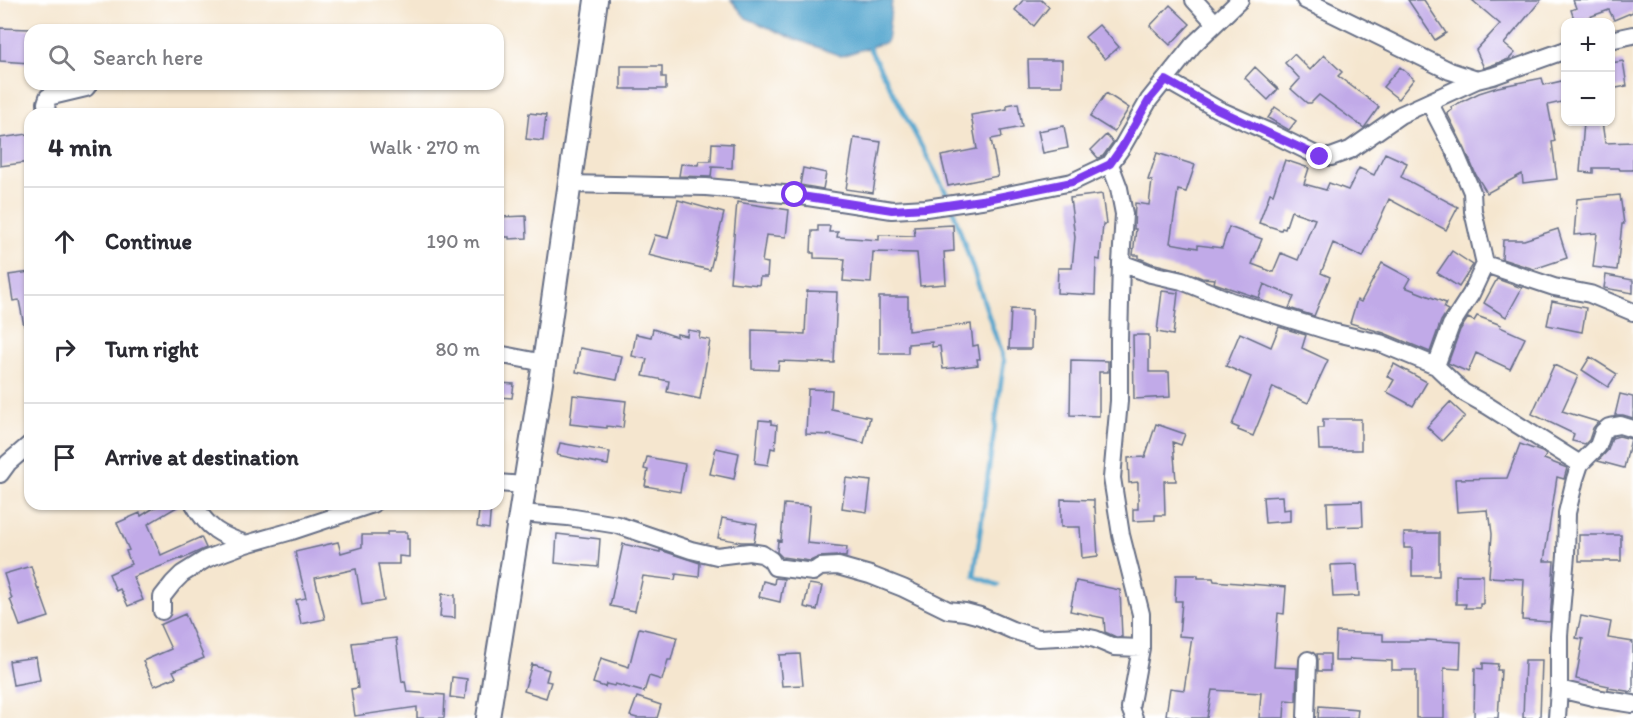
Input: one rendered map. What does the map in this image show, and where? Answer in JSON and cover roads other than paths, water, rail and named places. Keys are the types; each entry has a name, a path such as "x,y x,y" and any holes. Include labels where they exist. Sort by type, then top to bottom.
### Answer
{"main road":[{"path":"488,718 544,363 596,0"}],"street":[{"path":"1194,0 1215,23"},
{"path":"569,184 706,187 795,195 892,210 926,208 999,197 1072,182 1110,164 1149,100 1193,45 1240,0"},
{"path":"1305,0 1450,71 1477,80"},
{"path":"1615,39 1633,35"},
{"path":"1166,80 1217,109 1320,157 1331,158 1350,150 1400,115 1477,80 1561,52"},
{"path":"46,108 48,96 76,90"},
{"path":"1429,102 1456,154 1472,192 1473,211 1485,264 1471,294 1451,325 1436,366"},
{"path":"1110,164 1119,188 1124,214 1120,263 1119,401 1112,478 1121,535 1141,614 1141,648 1128,715"},
{"path":"1120,263 1151,274 1182,280 1232,301 1332,332 1380,343 1436,366 1463,392 1580,464"},
{"path":"1485,264 1554,287 1590,294 1633,312"},
{"path":"504,355 544,363"},
{"path":"1557,718 1559,635 1567,513 1575,479 1580,464 1598,446 1603,432 1609,427 1620,425 1633,429"},
{"path":"0,474 8,463 24,449"},
{"path":"504,483 525,485"},
{"path":"197,510 203,520 222,536 246,544"},
{"path":"162,611 162,597 173,582 206,559 355,510"},
{"path":"521,513 568,517 618,525 691,550 717,556 749,552 762,554 771,560 775,567 813,572 820,567 838,566 903,588 948,610 972,614 1038,638 1080,636 1114,647 1141,648"},
{"path":"1306,718 1308,660"},
{"path":"1559,689 1633,704"}],"water":[{"path":"731,0 892,0 887,42 841,56 746,18"}],"waterway":[{"path":"866,42 949,198 1004,361 974,576 998,585"}]}
